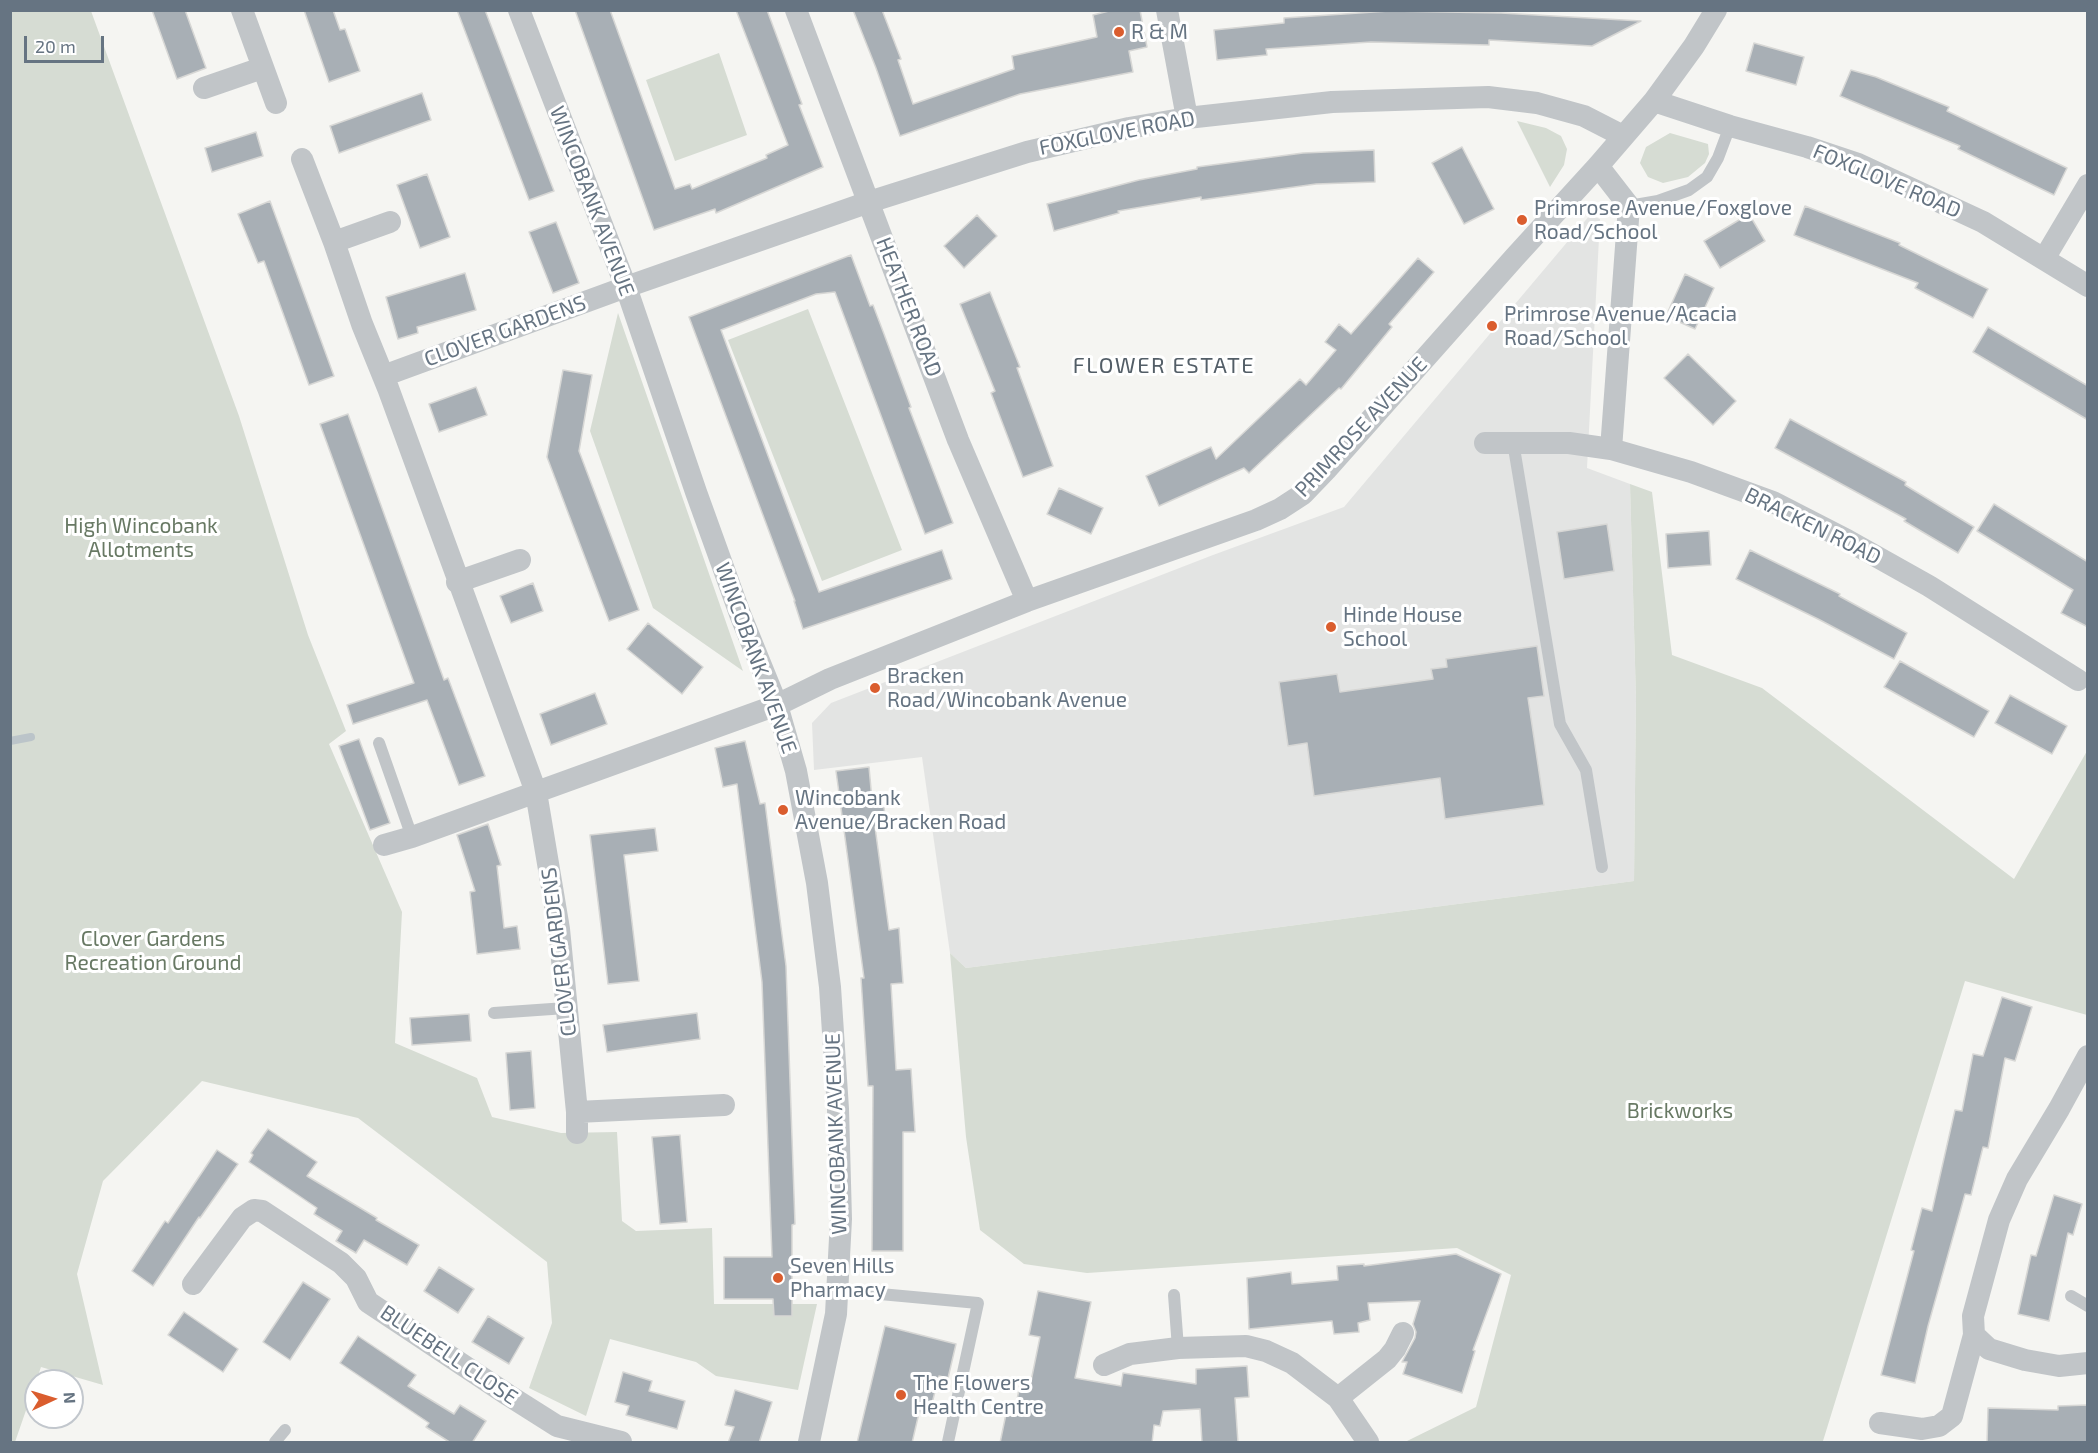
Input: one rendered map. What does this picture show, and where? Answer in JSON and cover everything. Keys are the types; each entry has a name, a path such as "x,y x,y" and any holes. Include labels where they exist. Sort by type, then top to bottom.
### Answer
{"street":[{"path":"242,10 276,103"},
{"name":"WINCOBANK AVENUE","path":"519,10 626,287 740,614 777,705 796,771 817,883 830,987 838,1109 841,1219 836,1314 809,1443"},
{"name":"HEATHER ROAD","path":"796,10 958,440 1027,601"},
{"path":"1167,10 1187,117"},
{"name":"PRIMROSE AVENUE","path":"777,705 830,679 1027,601 1256,520 1303,494 1654,101 1694,46 1716,10"},
{"path":"204,88 262,68"},
{"name":"FOXGLOVE ROAD","path":"626,287 869,202 1027,152 1187,117 1332,102 1488,97 1537,103 1584,116 1623,136"},
{"name":"FOXGLOVE ROAD","path":"1654,101 1858,164 1983,222 2088,286"},
{"name":"CLOVER GARDENS","path":"302,159 536,792 559,928 577,1122 724,1105"},
{"path":"1598,166 1629,206 1611,449"},
{"path":"2044,259 2088,185"},
{"path":"334,242 390,222"},
{"name":"CLOVER GARDENS","path":"383,376 626,287"},
{"name":"BRACKEN ROAD","path":"1485,443 1569,443 1611,449 1691,472 1773,502 1929,586 2078,680"},
{"path":"457,582 520,560"},
{"path":"384,845 412,837 777,705"},
{"path":"1880,1423 1922,1430 1939,1426 1952,1416 1974,1335 1972,1316 1999,1220 2017,1179 2088,1056"},
{"name":"BLUEBELL CLOSE","path":"193,1284 242,1218 254,1210 262,1211 341,1263 356,1278 368,1302 554,1434 621,1443"},
{"path":"1338,1398 1387,1359 1403,1332"},
{"path":"1974,1335 1989,1350 2025,1360 2059,1366 2088,1363"},
{"path":"1104,1365 1130,1354 1178,1348 1246,1346 1266,1351 1292,1363 1338,1398 1368,1443"}],"lane":[{"path":"1629,206 1658,201 1689,190 1707,177 1718,158 1730,126"},
{"path":"1513,442 1560,724 1586,770 1602,867"},
{"path":"379,742 412,837"},
{"path":"494,1013 566,1008"},
{"path":"837,1290 978,1303 948,1443"},
{"path":"1174,1295 1178,1348"},
{"path":"2071,1296 2088,1306"},
{"path":"275,1443 285,1430"}],"shaded area":[{"name":"Hinde House School","path":"1590,215 1600,219 1587,468 1630,484 1636,699 1634,881 966,968 950,953 922,757 814,770 812,723 831,703 1213,555 1344,507"}],"green space":[{"path":"10,11 91,11 239,416 308,635 346,731 329,744 402,912 395,1043 477,1078 492,1117 561,1133 617,1132 622,1221 636,1231 712,1228 714,1304 817,1304 798,1390 716,1376 696,1362 610,1339 586,1416 529,1388 552,1323 547,1262 358,1118 202,1081 103,1181 77,1274 103,1385 84,1379 84,1369 41,1367 40,1369 24,1369 24,1416 15,1442 11,1442"},
{"path":"719,53 747,135 675,161 646,80"},
{"path":"1517,121 1546,128 1561,136 1567,149 1564,165 1550,187"},
{"path":"1670,133 1708,144 1709,154 1705,163 1688,177 1663,183 1648,177 1640,163 1646,147"},
{"path":"808,309 902,550 822,581 728,340"},
{"path":"618,313 743,671 653,608 590,431"},
{"name":"Brickworks","path":"1630,484 1652,492 1672,655 1762,688 2014,879 2087,751 2087,1015 1965,981 1823,1441 1405,1442 1476,1407 1511,1275 1457,1248 1087,1273 1024,1264 980,1230 966,1137 950,953 966,968 1634,881 1636,699"}],"building":[{"path":"152,10 185,10 206,68 177,79"},
{"path":"304,10 333,10 340,30 345,29 360,71 329,82"},
{"path":"457,10 485,10 554,191 529,200"},
{"path":"575,10 610,10 675,189 690,184 692,189 767,158 766,155 788,145 736,10 767,10 823,167 716,213 715,209 654,230"},
{"path":"853,10 882,10 901,59 898,60 913,104 1014,69 1012,56 1097,37 1093,15 1113,10 1140,10 1147,47 1129,51 1133,72 1020,94 900,136"},
{"path":"1389,11 1501,13 1641,21 1592,46 1489,40 1489,45 1371,42 1266,49 1267,55 1217,60 1214,30 1284,23 1284,18"},
{"path":"1754,43 1804,57 1796,85 1746,71"},
{"path":"1851,70 1876,77 1949,107 1947,111 2067,168 2054,195 1958,149 1960,146 1840,96"},
{"path":"422,93 431,120 339,153 330,126"},
{"path":"256,132 263,156 212,172 205,148"},
{"path":"1462,147 1494,209 1464,224 1432,163"},
{"path":"1374,150 1375,182 1316,184 1201,200 1201,197 1118,211 1119,213 1054,231 1047,204 1139,180 1197,169 1197,167 1303,153"},
{"path":"427,174 450,237 420,248 397,185"},
{"path":"270,201 334,376 309,385 264,261 258,263 238,214"},
{"path":"1805,206 1900,243 1899,245 1988,289 1973,318 1915,288 1918,283 1794,235"},
{"path":"1749,214 1765,241 1720,268 1704,241"},
{"path":"977,215 997,236 964,268 944,246"},
{"path":"556,222 579,283 553,293 529,232"},
{"path":"851,255 870,306 873,305 953,523 925,534 835,292 816,294 721,330 819,592 942,550 952,579 803,629 795,601 689,317"},
{"path":"1418,258 1434,272 1389,324 1392,327 1341,389 1339,388 1249,473 1244,468 1159,506 1146,476 1211,447 1216,459 1300,379 1306,385 1336,350 1325,342 1339,324 1351,334"},
{"path":"465,273 476,310 417,327 418,333 398,339 386,297"},
{"path":"1685,274 1714,288 1695,329 1666,316"},
{"path":"990,292 1020,367 1017,368 1053,466 1023,477 991,393 995,391 960,304"},
{"path":"1988,327 2088,386 2088,420 1973,352"},
{"path":"1688,354 1736,401 1713,425 1664,378"},
{"path":"563,370 592,375 579,451 639,610 609,621 547,457"},
{"path":"476,387 487,415 439,432 429,404"},
{"path":"348,414 444,680 448,678 485,776 459,785 427,700 353,724 347,705 414,683 320,424"},
{"path":"1790,419 1906,482 1905,485 1974,527 1958,553 1904,521 1906,519 1775,448"},
{"path":"1059,488 1103,508 1091,534 1047,514"},
{"path":"1994,504 2088,562 2088,627 2061,613 2073,590 1977,531"},
{"path":"1607,524 1614,571 1564,579 1557,532"},
{"path":"1709,531 1711,565 1668,568 1666,534"},
{"path":"1750,550 1840,594 1839,596 1907,633 1894,659 1736,579"},
{"path":"533,583 543,611 511,623 500,596"},
{"path":"648,623 703,667 682,694 627,649"},
{"path":"1537,646 1544,696 1528,698 1544,805 1445,819 1440,778 1314,796 1307,743 1288,746 1279,682 1337,674 1340,692 1433,679 1431,669 1447,667 1446,659"},
{"path":"1900,661 1989,711 1974,737 1884,687"},
{"path":"595,693 607,724 551,745 540,714"},
{"path":"2010,695 2067,726 2052,754 1995,723"},
{"path":"359,739 390,823 370,830 339,746"},
{"path":"745,741 760,804 765,803 786,966 795,1224 792,1225 792,1316 774,1316 773,1299 724,1299 724,1257 772,1257 762,982 737,784 723,787 715,748"},
{"path":"869,767 872,800 883,798 886,825 875,827 889,930 899,928 903,983 891,984 896,1070 911,1069 915,1132 903,1132 903,1251 872,1251 873,1086 868,1086 861,978 864,978 836,771"},
{"path":"488,824 501,865 497,866 504,928 517,926 520,949 477,954 470,892 475,891 457,835"},
{"path":"655,828 658,851 624,855 639,981 608,984 590,835"},
{"path":"2002,997 2032,1007 2015,1061 2005,1058 1988,1148 1983,1147 1971,1195 1965,1194 1928,1326 1915,1383 1881,1375 1914,1251 1911,1250 1922,1208 1932,1211 1955,1110 1962,1111 1973,1054 1983,1056"},
{"path":"697,1013 700,1039 607,1052 603,1025"},
{"path":"469,1014 471,1041 412,1045 410,1018"},
{"path":"531,1051 535,1108 510,1110 506,1053"},
{"path":"268,1129 317,1162 307,1176 419,1245 407,1265 364,1240 356,1253 336,1241 342,1231 314,1214 317,1208 249,1162 253,1155 251,1153"},
{"path":"680,1135 687,1222 660,1224 652,1137"},
{"path":"217,1150 238,1164 153,1286 132,1271 165,1221 168,1223"},
{"path":"2054,1195 2082,1204 2073,1235 2068,1233 2049,1321 2018,1314 2031,1255 2036,1256"},
{"path":"1456,1254 1501,1274 1473,1350 1475,1351 1462,1393 1403,1374 1407,1362 1402,1362 1415,1338 1416,1332 1413,1324 1420,1301 1368,1303 1370,1320 1358,1323 1359,1332 1334,1334 1332,1321 1249,1329 1247,1278 1291,1272 1292,1284 1338,1280 1337,1266 1364,1264 1364,1266"},
{"path":"439,1267 474,1289 458,1313 424,1291"},
{"path":"303,1282 330,1299 290,1360 263,1342"},
{"path":"1038,1291 1091,1302 1075,1378 1121,1386 1123,1373 1196,1384 1196,1369 1247,1366 1249,1397 1235,1398 1238,1443 1202,1443 1200,1409 1163,1411 1160,1426 1154,1425 1152,1443 1000,1443 1006,1414 1014,1416 1020,1384 1030,1386 1040,1337 1029,1335"},
{"path":"184,1312 238,1349 223,1372 168,1335"},
{"path":"488,1316 524,1338 509,1364 472,1342"},
{"name":"The Flowers Health Centre","path":"885,1326 956,1344 948,1378 939,1376 929,1415 919,1413 912,1443 857,1443"},
{"path":"358,1336 416,1375 408,1386 454,1414 460,1405 486,1421 472,1443 451,1443 426,1427 429,1423 340,1363"},
{"path":"623,1372 652,1381 649,1391 685,1401 677,1429 626,1415 629,1406 615,1402"},
{"path":"735,1390 772,1402 759,1443 728,1443 734,1427 725,1425"},
{"path":"2088,1405 2088,1443 1987,1443 1988,1408 2058,1410 2058,1406"}],"waterway":[{"path":"10,741 31,737"}],"place":[{"name":"R & M","path":"1119,32"},
{"name":"Primrose Avenue/Foxglove Road/School","path":"1522,220"},
{"name":"Primrose Avenue/Acacia Road/School","path":"1492,326"},
{"name":"Hinde House School","path":"1331,627"},
{"name":"Bracken Road/Wincobank Avenue","path":"875,688"},
{"name":"Wincobank Avenue/Bracken Road","path":"783,810"},
{"name":"Seven Hills Pharmacy","path":"778,1278"},
{"name":"The Flowers Health Centre","path":"901,1395"}],"district":[{"name":"FLOWER ESTATE","path":"1164,366"}],"park label":[{"name":"High Wincobank Allotments","path":"141,538"},
{"name":"Clover Gardens Recreation Ground","path":"153,951"}]}
